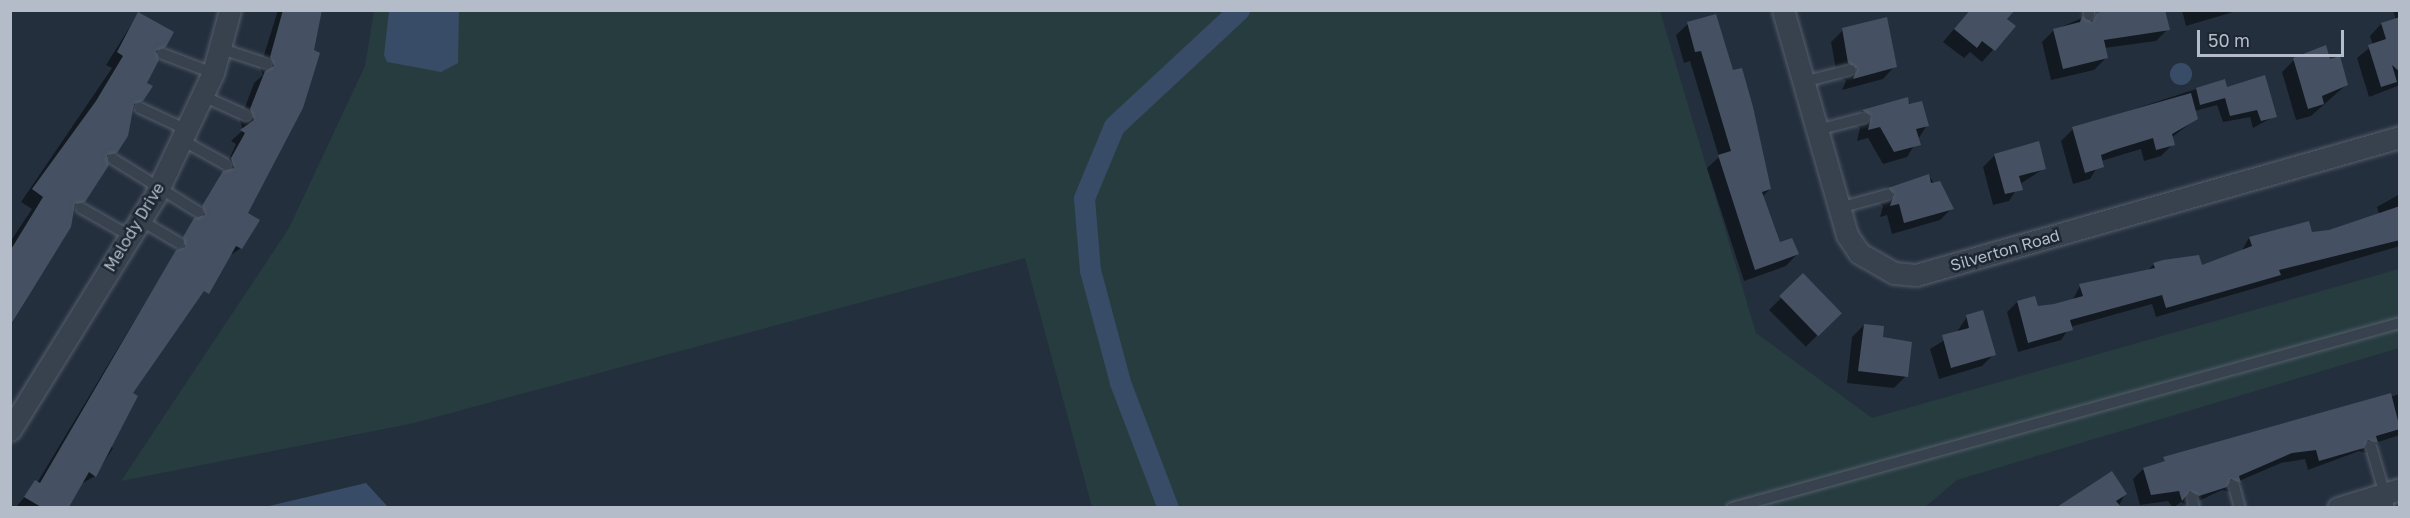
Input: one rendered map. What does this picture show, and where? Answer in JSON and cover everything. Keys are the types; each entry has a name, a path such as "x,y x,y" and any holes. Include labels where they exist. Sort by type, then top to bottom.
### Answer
{"street":[{"name":"Melody Drive","path":"10,430 159,187 213,73 222,49 230,10"},
{"name":"Silverton Road","path":"1783,10 1839,207 1859,253 1894,273 1916,275 2400,137"},
{"path":"2342,507 2392,497"}],"lane":[{"path":"222,49 267,64"},
{"path":"163,54 213,73"},
{"path":"1803,82 1850,70"},
{"path":"203,96 247,116"},
{"path":"140,108 227,165"},
{"path":"1817,130 1864,118"},
{"path":"113,159 198,212"},
{"path":"1839,207 1887,195"},
{"path":"81,208 179,243"},
{"path":"1732,507 2400,323"},
{"path":"2371,447 2392,497"},
{"path":"2234,486 2240,507"}],"green space":[{"path":"374,11 1660,11 1756,333 1872,418 2399,269 2399,348 1957,480 1925,507 1092,507 1025,258 414,423 121,481 289,228 365,66"}],"water":[{"path":"389,11 459,11 458,63 441,72 387,62 384,55"},
{"path":"2181,63 2189,66 2192,74 2189,82 2181,85 2173,82 2170,74 2173,66"},
{"path":"366,483 388,507 265,507"}],"building":[{"path":"283,10 322,10 314,50 320,53 303,108 248,213 260,220 242,249 236,246 209,294 204,291 133,393 138,396 96,477 89,472 69,507 41,507 24,497 35,480 40,483 176,250 185,247 183,237 194,218 205,215 202,206 223,171 234,168 231,158 245,133 240,130 254,120 250,109 265,71 274,66 270,57"},
{"path":"1970,10 2015,10 2007,19 2016,26 1995,51 1982,41 1977,48 1954,29"},
{"path":"2106,10 2165,10 2170,30 2104,40 2108,58 2063,69 2053,29 2080,22 2082,16 2092,22 2097,13"},
{"path":"138,12 174,32 166,47 156,51 159,60 147,83 153,86 143,101 134,104 128,136 117,153 107,155 109,165 85,202 75,204 71,227 10,326 10,251 43,197 32,189 96,101 123,56 117,52"},
{"path":"1716,14 1733,70 1742,68 1753,107 1771,189 1762,192 1780,242 1792,238 1799,254 1755,270 1718,155 1731,151 1701,51 1695,52 1687,22"},
{"path":"1887,17 1897,67 1853,79 1857,69 1848,63 1842,28"},
{"path":"2400,17 2400,72 2392,65 2397,82 2381,87 2368,45 2386,39 2381,23"},
{"path":"2326,45 2330,59 2340,56 2348,85 2322,96 2324,104 2308,109 2293,58"},
{"path":"2265,75 2277,117 2261,121 2257,110 2230,116 2225,98 2200,105 2196,88 2225,79 2227,87"},
{"path":"2191,93 2198,119 2172,134 2175,145 2156,150 2153,138 2114,150 2101,155 2104,167 2085,173 2072,127"},
{"path":"1908,97 1909,104 1922,101 1929,126 1916,129 1921,145 1894,152 1880,127 1868,130 1871,116 1862,110"},
{"path":"2039,141 2046,169 2019,176 2023,190 2005,194 1994,154"},
{"path":"1929,174 1931,183 1940,181 1954,209 1904,223 1899,204 1890,206 1894,194 1888,188"},
{"path":"2400,206 2400,240 2279,270 2281,275 2166,308 2162,295 2070,320 2073,330 2028,343 2017,301 2035,296 2038,306 2054,304 2083,296 2079,284 2155,268 2153,263 2163,260 2199,255 2202,265 2252,246 2249,237 2309,221 2312,232 2329,230"},
{"path":"1803,273 1842,313 1818,336 1779,296"},
{"path":"1983,310 1996,355 1951,368 1942,335 1969,328 1966,315"},
{"path":"1864,324 1884,326 1883,337 1912,342 1908,377 1858,371"},
{"path":"2391,393 2400,429 2376,436 2378,443 2368,440 2364,448 2319,461 2316,450 2292,453 2239,476 2241,483 2231,479 2227,487 2199,496 2190,491 2182,501 2179,491 2151,495 2143,468 2165,461 2163,457"},
{"path":"2112,471 2127,494 2116,501 2121,507 2057,507"}],"waterway":[{"path":"1168,508 1120,382 1090,270 1084,198 1114,126 1239,10"}]}
